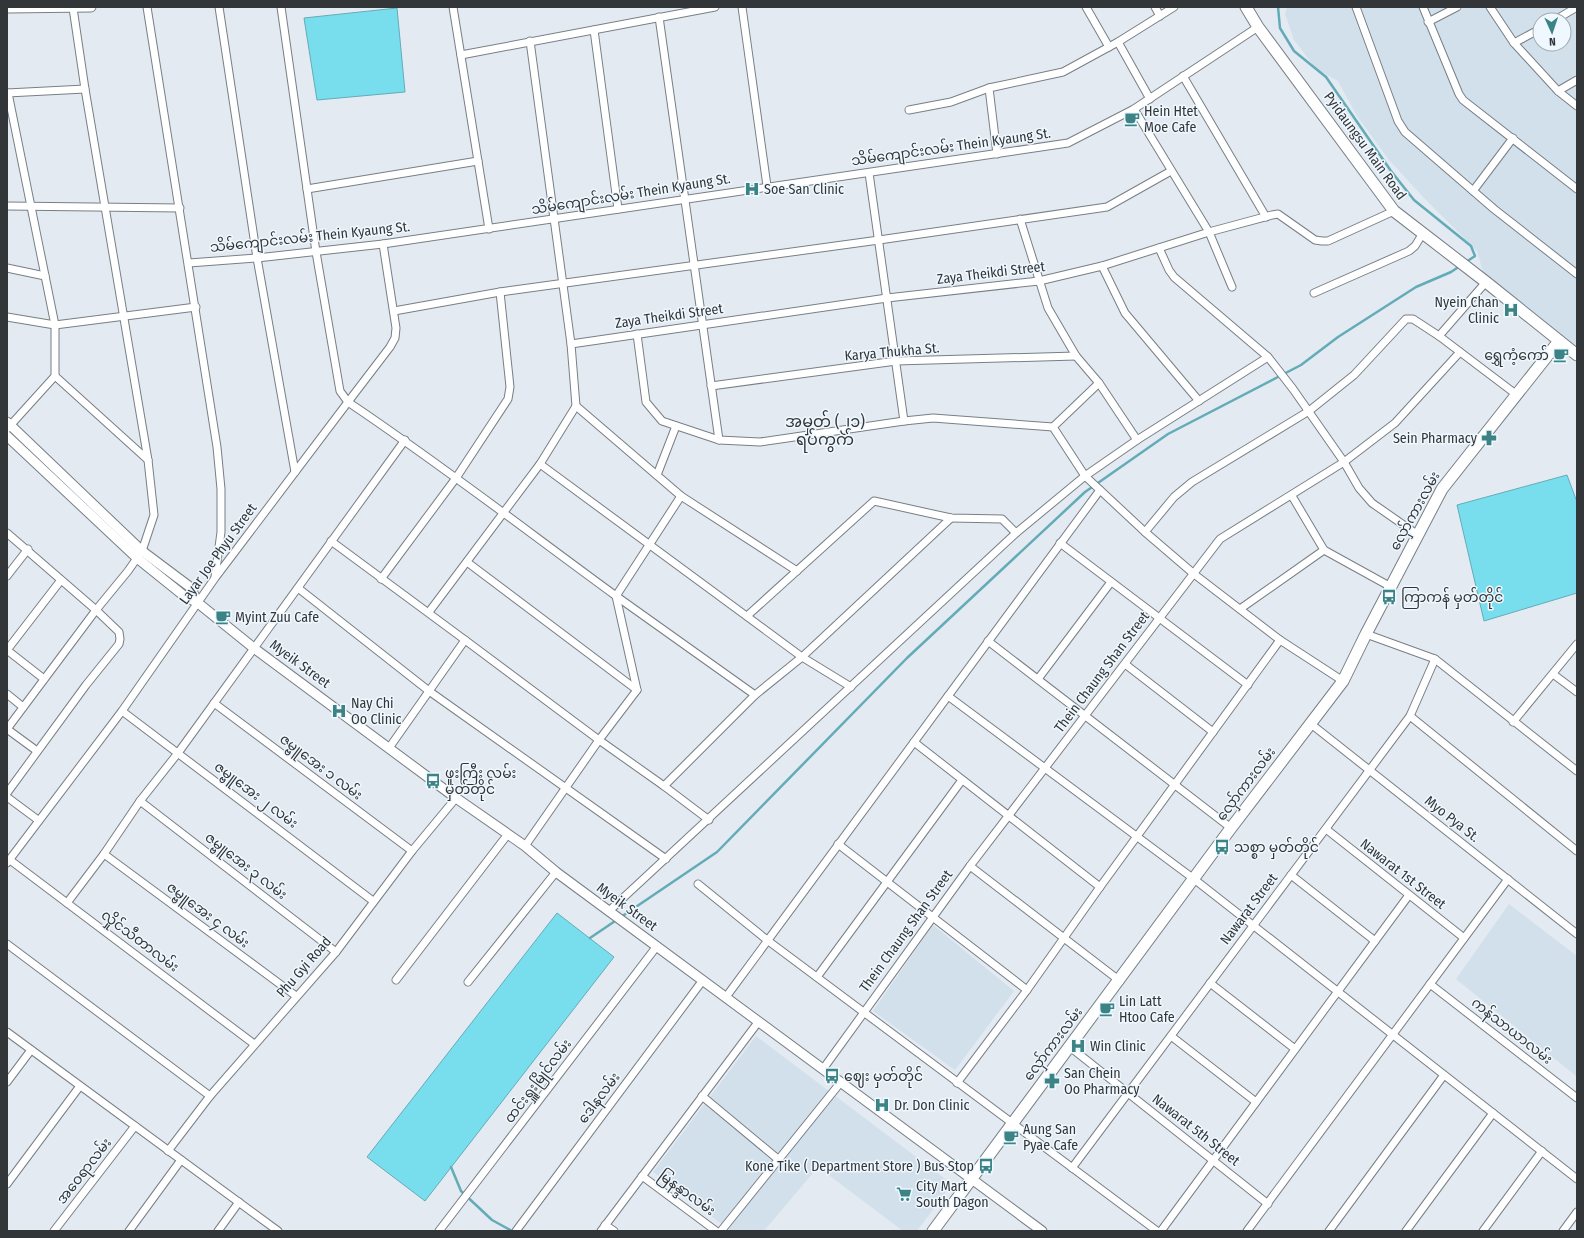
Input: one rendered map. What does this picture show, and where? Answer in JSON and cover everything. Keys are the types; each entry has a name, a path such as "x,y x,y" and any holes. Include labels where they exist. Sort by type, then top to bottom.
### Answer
{"main road":[{"name":"Pyidaungsu Main Road","path":"1246,7 1258,27 1394,211 1577,355"},
{"name":"လှော်ကားလမ်း","path":"933,1231 1231,828 1343,682 1366,634 1442,489 1559,341"}],"street":[{"path":"7,8 91,7"},
{"path":"147,7 189,263 217,447 222,489 221,532 215,578"},
{"path":"218,7 257,258 295,472"},
{"path":"281,7 316,252 340,391 348,402 405,440 616,596 755,695"},
{"path":"453,7 489,229"},
{"path":"461,55 715,7"},
{"path":"742,7 767,186"},
{"path":"1086,7 1109,47"},
{"path":"1155,7 1160,16"},
{"path":"909,110 951,102 989,88 1063,72 1118,42 1174,7"},
{"path":"1356,7 1398,120 1405,132 1473,191 1577,274"},
{"path":"1423,7 1458,94 1463,100 1514,138 1577,189"},
{"path":"1428,22 1457,7"},
{"path":"1490,7 1514,43 1558,90 1577,106"},
{"path":"37,751 7,729 96,610 140,555 154,515 148,460 85,89 73,8"},
{"path":"660,17 719,440"},
{"name":"သိမ်ကျောင်းလမ်း Thein Kyaung St.","path":"189,263 257,258 383,244 767,186 1068,143 1134,109 1258,27"},
{"path":"594,30 618,209"},
{"path":"1514,43 1532,33"},
{"path":"429,612 540,464 576,406 571,344 530,42"},
{"path":"1118,42 1150,99"},
{"path":"1183,76 1266,216"},
{"path":"1558,90 1577,80"},
{"path":"989,88 997,154"},
{"path":"85,89 8,93 54,325 55,376 8,426 140,555"},
{"path":"1134,109 1209,232 1232,287"},
{"path":"1473,191 1514,138"},
{"path":"308,189 478,161"},
{"path":"394,311 500,292 879,240 1107,206 1171,171"},
{"path":"869,172 904,421"},
{"path":"7,206 180,208"},
{"name":"Zaya Theikdi Street","path":"571,344 887,298 1039,281 1102,266 1209,232 1278,214 1315,240 1328,241 1394,211"},
{"path":"1020,219 1048,308 1076,356 1099,383 1137,440"},
{"path":"1314,293 1409,251 1415,246 1423,233"},
{"name":"Layar Joe Phyu Street","path":"8,861 122,711 215,578 390,347 395,338 396,328 383,244"},
{"path":"1159,248 1169,270 1174,276 1271,360 1309,411 1344,462 1359,488 1372,503 1418,534"},
{"path":"1102,266 1125,313 1199,401"},
{"path":"7,268 45,276"},
{"path":"1439,336 1486,282"},
{"path":"381,579 456,478 508,399 510,387 500,292"},
{"path":"7,317 54,325 196,307"},
{"path":"1145,532 1174,497 1192,482 1309,411 1354,375 1406,320 1413,319 1439,336 1517,395"},
{"path":"637,334 646,402 662,421 719,440 760,442 933,418 1053,427 1099,383"},
{"name":"Thein Chaung Shan Street","path":"823,1069 970,866 1220,539 1292,496 1344,462 1395,423 1460,352"},
{"name":"Karya Thukha St.","path":"711,386 896,362 1076,356"},
{"path":"609,911 1016,534 1085,476 1137,440 1199,401 1271,360"},
{"path":"55,376 148,460"},
{"path":"576,406 681,496 797,570"},
{"path":"657,475 676,426"},
{"path":"1053,427 1090,482 1145,532 1194,574 1280,640 1343,682"},
{"path":"7,436 140,555 190,587 198,603"},
{"path":"67,903 104,854 140,801 178,753 255,648 405,440"},
{"path":"540,464 802,658 850,687"},
{"path":"726,997 1099,490"},
{"path":"525,846 599,740 637,690 616,596 681,496"},
{"path":"1292,496 1324,550 1391,586"},
{"path":"746,616 874,501 951,518 1002,519 1016,534"},
{"path":"664,786 755,695 802,658 951,518"},
{"path":"7,532 96,610 119,632 120,639 119,644 37,751 7,793"},
{"path":"331,541 381,579 429,612 708,820"},
{"path":"1060,543 1248,685"},
{"path":"7,576 28,550"},
{"path":"1240,609 1324,550"},
{"path":"467,562 637,690"},
{"path":"44,679 7,650 61,580"},
{"path":"1038,679 1111,582"},
{"path":"298,588 429,691 666,859"},
{"name":"Myeik Street","path":"198,603 255,648 456,798 525,846 556,872 1042,1231"},
{"path":"1366,634 1435,659 1513,722 1577,770"},
{"path":"389,748 465,640"},
{"path":"957,1083 1027,990 1063,938 1280,640"},
{"path":"988,641 1231,828"},
{"path":"1513,722 1577,644"},
{"name":"Nawarat Street","path":"1072,1168 1410,716 1435,659"},
{"path":"1125,664 1213,732"},
{"path":"1553,674 1577,692"},
{"path":"7,694 23,707"},
{"path":"948,696 1254,925 1577,1179"},
{"name":"ဇမ္ဗူအေး ၁ လမ်း","path":"214,703 412,851"},
{"name":"ဇမ္ဗူအေး ၂ လမ်း","path":"122,711 373,901"},
{"path":"1410,716 1577,851"},
{"name":"Myo Pya St.","path":"1311,724 1577,934"},
{"path":"914,742 1100,887"},
{"path":"817,977 962,780"},
{"path":"7,797 38,820"},
{"name":"Phu Gyi Road","path":"168,1151 210,1096 336,952 373,901 456,798"},
{"name":"ဇမ္ဗူအေး ၃ လမ်း","path":"140,801 336,952"},
{"name":"Nawarat 1st Street","path":"1326,829 1464,938"},
{"path":"396,980 508,834"},
{"path":"838,844 1027,990"},
{"name":"ဇမ္ဗူအေး ၄ လမ်း","path":"104,854 296,996"},
{"name":"လှိုင်သီတာလမ်း","path":"8,861 67,903 254,1044"},
{"path":"970,866 1120,980"},
{"path":"468,982 556,872"},
{"path":"1291,875 1375,941"},
{"path":"1247,1231 1508,879"},
{"path":"698,884 768,940 863,1012 1157,1231"},
{"path":"1161,1231 1409,895"},
{"path":"7,944 210,1096"},
{"name":"ထင်းရှူးမြိုင်လမ်း","path":"439,1231 657,946"},
{"name":"ဒေါနလမ်း","path":"516,1231 703,980"},
{"path":"1210,983 1295,1049"},
{"name":"ကန်သာယာလမ်း","path":"1430,984 1577,1098"},
{"path":"614,1231 603,1228 759,1021"},
{"path":"7,1032 278,1231"},
{"path":"1171,1036 1256,1102"},
{"name":"Nawarat 5th Street","path":"1070,1047 1268,1204"},
{"path":"7,1082 31,1050"},
{"path":"1330,1231 1444,1075"},
{"path":"721,1231 841,1082"},
{"path":"7,1184 80,1086"},
{"path":"702,1096 779,1160"},
{"path":"1406,1231 1494,1113"},
{"name":"အဝေရာလမ်း","path":"54,1231 135,1126"},
{"path":"1483,1231 1542,1151"},
{"path":"129,1231 182,1160"},
{"name":"မြနန္ဒာလမ်း","path":"642,1176 716,1231"},
{"path":"218,1231 239,1202"},
{"path":"1563,1231 1577,1212"}],"shaded area":[{"path":"1287,7 1577,7 1577,355 1486,282 1477,251 1423,197 1389,160 1357,116 1338,81 1316,69 1294,40 1285,14"},
{"path":"1509,904 1577,956 1576,1076 1456,979"},
{"path":"933,925 1014,991 955,1070 873,1011"},
{"path":"756,1036 952,1184 917,1231 903,1231 818,1167 764,1231 731,1231 653,1172"}],"water":[{"path":"397,8 405,92 317,100 304,18"},
{"path":"1567,475 1577,502 1577,593 1484,621 1457,505"},
{"path":"557,913 614,957 425,1201 367,1157"}],"waterway":[{"path":"1278,7 1280,28 1294,51 1326,77 1391,171 1414,200 1471,246 1475,256 1466,262"},
{"path":"590,938 717,852 907,658 1085,492 1168,434 1301,365 1338,337 1416,287 1451,272 1460,266"},
{"path":"451,1167 461,1191 492,1220 512,1231"}],"place":[{"name":"Hein Htet Moe Cafe","path":"1132,119"},
{"name":"Soe San Clinic","path":"752,189"},
{"name":"Nyein Chan Clinic","path":"1511,310"},
{"name":"ရွှေကံ့ကော်","path":"1561,355"},
{"name":"Sein Pharmacy","path":"1489,438"},
{"name":"ကြာကန် မှတ်တိုင်","path":"1389,597"},
{"name":"Myint Zuu Cafe","path":"223,617"},
{"name":"Nay Chi Oo Clinic","path":"339,711"},
{"name":"ဖူးကြီး လမ်း မှတ်တိုင်","path":"433,781"},
{"name":"သစ္စာ မှတ်တိုင်","path":"1222,847"},
{"name":"Lin Latt Htoo Cafe","path":"1107,1009"},
{"name":"Win Clinic","path":"1078,1046"},
{"name":"ဈေး မှတ်တိုင်","path":"832,1076"},
{"name":"San Chein Oo Pharmacy","path":"1052,1081"},
{"name":"Dr. Don Clinic","path":"882,1105"},
{"name":"Aung San Pyae Cafe","path":"1011,1137"},
{"name":"Kone Tike ( Department Store ) Bus Stop","path":"986,1166"},
{"name":"City Mart South Dagon","path":"904,1194"}],"district":[{"name":"အမှတ် (၂၁) ရပ်ကွက်","path":"825,430"}]}
